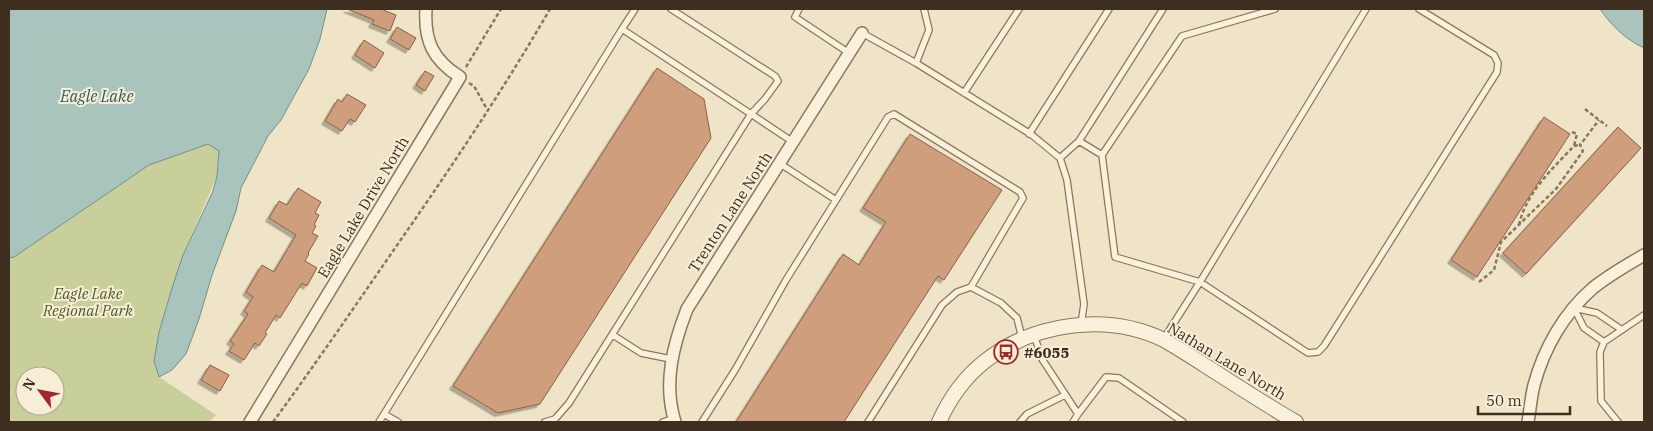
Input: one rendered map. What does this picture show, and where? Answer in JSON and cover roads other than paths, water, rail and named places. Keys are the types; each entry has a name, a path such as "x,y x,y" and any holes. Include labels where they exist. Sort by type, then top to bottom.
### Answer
{"street":[{"name":"Eagle Lake Drive North","path":"250,422 460,77 440,62 432,48 426,32 426,9"},
{"name":"Trenton Lane North","path":"671,421 671,359 677,333 687,308 862,33"},
{"path":"1528,422 1534,386 1542,359 1556,332 1574,308 1594,288 1644,255"},
{"name":"Nathan Lane North","path":"938,422 945,408 982,363 1004,348 1028,337 1062,327 1081,325 1123,327 1163,340 1296,422"}],"lane":[{"path":"379,422 635,9"},
{"path":"545,422 555,419 569,403 751,114 778,81 775,76 672,9"},
{"path":"799,9 795,17 849,53"},
{"path":"916,63 929,30 924,9"},
{"path":"964,93 1019,9"},
{"path":"1029,134 1109,9"},
{"path":"1060,158 1079,141 1163,9"},
{"path":"1275,9 1182,36 1102,155 1115,257 1200,282 1308,352 1318,352 1324,346 1497,72 1498,63 1494,56 1419,9"},
{"path":"1163,340 1366,9"},
{"path":"622,29 793,142"},
{"path":"862,33 916,63 1029,134 1060,158 1067,180 1084,304 1081,325"},
{"path":"702,422 735,370 786,280 888,117 894,114 1020,192 1023,198 971,287 957,292 942,305 868,422"},
{"path":"1079,141 1102,155"},
{"path":"779,163 836,200"},
{"path":"971,287 1001,303 1017,318 1078,414"},
{"path":"1574,308 1596,313 1622,330"},
{"path":"1574,308 1584,328 1604,342"},
{"path":"1618,422 1601,401 1600,352 1604,342 1644,315"},
{"path":"613,335 641,353 671,359"},
{"path":"1073,422 1106,377 1119,378 1183,422"},
{"path":"1020,422 1027,414 1066,395"},
{"path":"384,414 398,422"}],"water":[{"name":"Eagle Lake","path":"9,9 327,9 320,39 309,69 281,120 268,136 241,188 236,211 212,275 186,354 172,370 159,377 154,361 159,332 183,255 213,191 217,176 219,151 208,144 149,165 14,257 9,258"},
{"path":"1600,9 1644,9 1644,48 1619,32"}],"place":[{"name":"#6055","path":"1006,352"}],"park label":[{"name":"Eagle Lake Regional Park","path":"88,302"}]}
